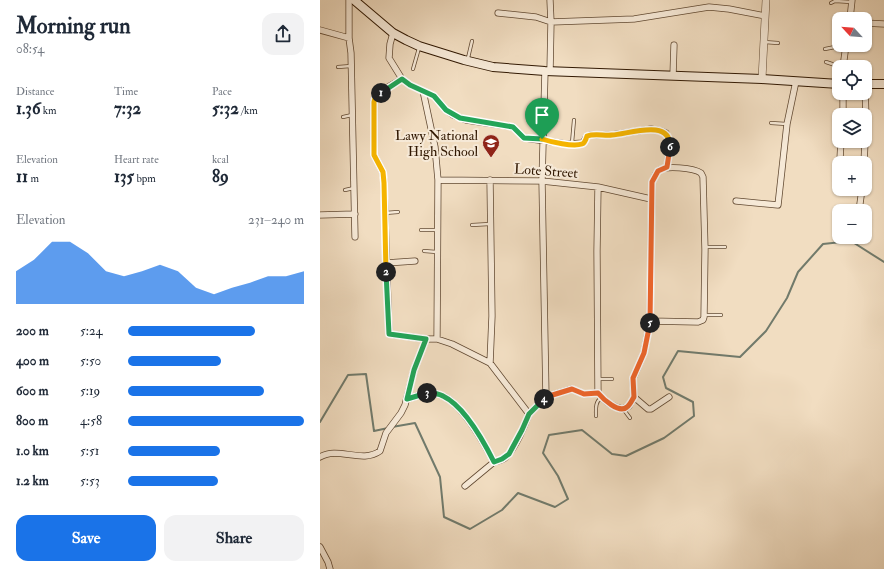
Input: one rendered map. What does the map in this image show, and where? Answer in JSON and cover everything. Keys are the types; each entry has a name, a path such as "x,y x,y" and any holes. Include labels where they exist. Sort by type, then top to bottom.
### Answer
{"main road":[{"path":"354,0 393,34 419,46 467,61 493,67 547,71 673,75 832,84"},
{"path":"872,84 884,84"}],"street":[{"path":"349,0 355,237"},
{"path":"546,397 542,139 551,22 550,0"},
{"path":"762,79 766,0"},
{"path":"851,12 852,1"},
{"path":"498,13 536,17 551,22 634,19 709,7 765,16"},
{"path":"872,23 884,24"},
{"path":"320,30 349,38"},
{"path":"393,34 390,44 389,58 402,79 422,91 434,96 446,110 460,118 513,127 524,138 542,139 572,144 583,143 587,136 591,135 611,136 651,129 661,131 666,133 670,144 667,167"},
{"path":"673,75 674,45"},
{"path":"402,79 384,89 375,98 374,102 374,155 383,172 389,334 437,340 452,344 490,363 529,414"},
{"path":"736,201 778,205 788,124 796,81"},
{"path":"422,91 435,147 438,180 437,340"},
{"path":"864,156 865,100"},
{"path":"598,187 598,379 600,395 606,402 624,409 629,406 634,397 633,378 644,353 650,321 652,182 658,171 667,167 696,170 702,175 704,203 703,320 698,322 650,321"},
{"name":"Lote Street","path":"438,180 542,181 598,187 651,199"},
{"path":"490,180 492,316 490,363"},
{"path":"320,215 354,214"},
{"path":"386,263 415,261"},
{"path":"320,457 331,453 351,456 366,456 379,452 386,433 401,413 407,399 414,370 426,339"},
{"path":"465,486 494,462 509,454 529,414 546,397 572,389 584,394 600,395"},
{"path":"407,399 422,394 432,393 440,394 448,398 472,425 494,462"},
{"path":"634,397 646,408 651,409 668,397"},
{"path":"320,547 330,569"}],"lane":[{"path":"831,3 835,1 852,1"},
{"path":"467,61 472,41"},
{"path":"764,42 778,44"},
{"path":"413,69 419,46"},
{"path":"825,49 832,48"},
{"path":"826,62 832,64"},
{"path":"338,67 351,66"},
{"path":"343,117 352,115"},
{"path":"572,144 574,120"},
{"path":"771,122 788,124"},
{"path":"345,190 354,188"},
{"path":"385,213 398,212"},
{"path":"472,224 490,224"},
{"path":"421,230 438,230"},
{"path":"704,247 725,247"},
{"path":"424,251 438,252"},
{"path":"704,315 721,315"},
{"path":"598,379 612,379"},
{"path":"596,416 596,403 600,395"},
{"path":"624,409 630,418"}],"waterway":[{"path":"392,427 415,423 440,477 444,517 470,529 502,510 518,493 555,507 568,499 558,476 543,453 549,435 582,430 612,454 626,456 664,438 694,416 693,402 666,388 663,377 678,351 740,357 766,331 787,298 798,272 823,244 851,241 884,262"},
{"path":"320,422 348,375 366,374 374,431 388,428"}],"place":[{"name":"Lawy National High School","path":"491,158"}],"route":[{"path":"402,79 410,85 434,96 446,110 460,118 513,127 521,133 524,138 542,139 567,144 581,144 585,141 587,136 591,135 611,136 651,129 666,133 669,138 670,151 667,167 658,171 652,182 650,321 644,353 633,378 634,397 627,408 624,409 616,407 606,402 598,393 584,394 572,389 546,397 529,414 509,454 506,457 494,462 467,418 448,398 440,394 432,393 422,394 407,399 412,375 426,339 390,335 388,330 384,183 381,166 374,155 374,102 375,98 384,89 402,79"}]}
